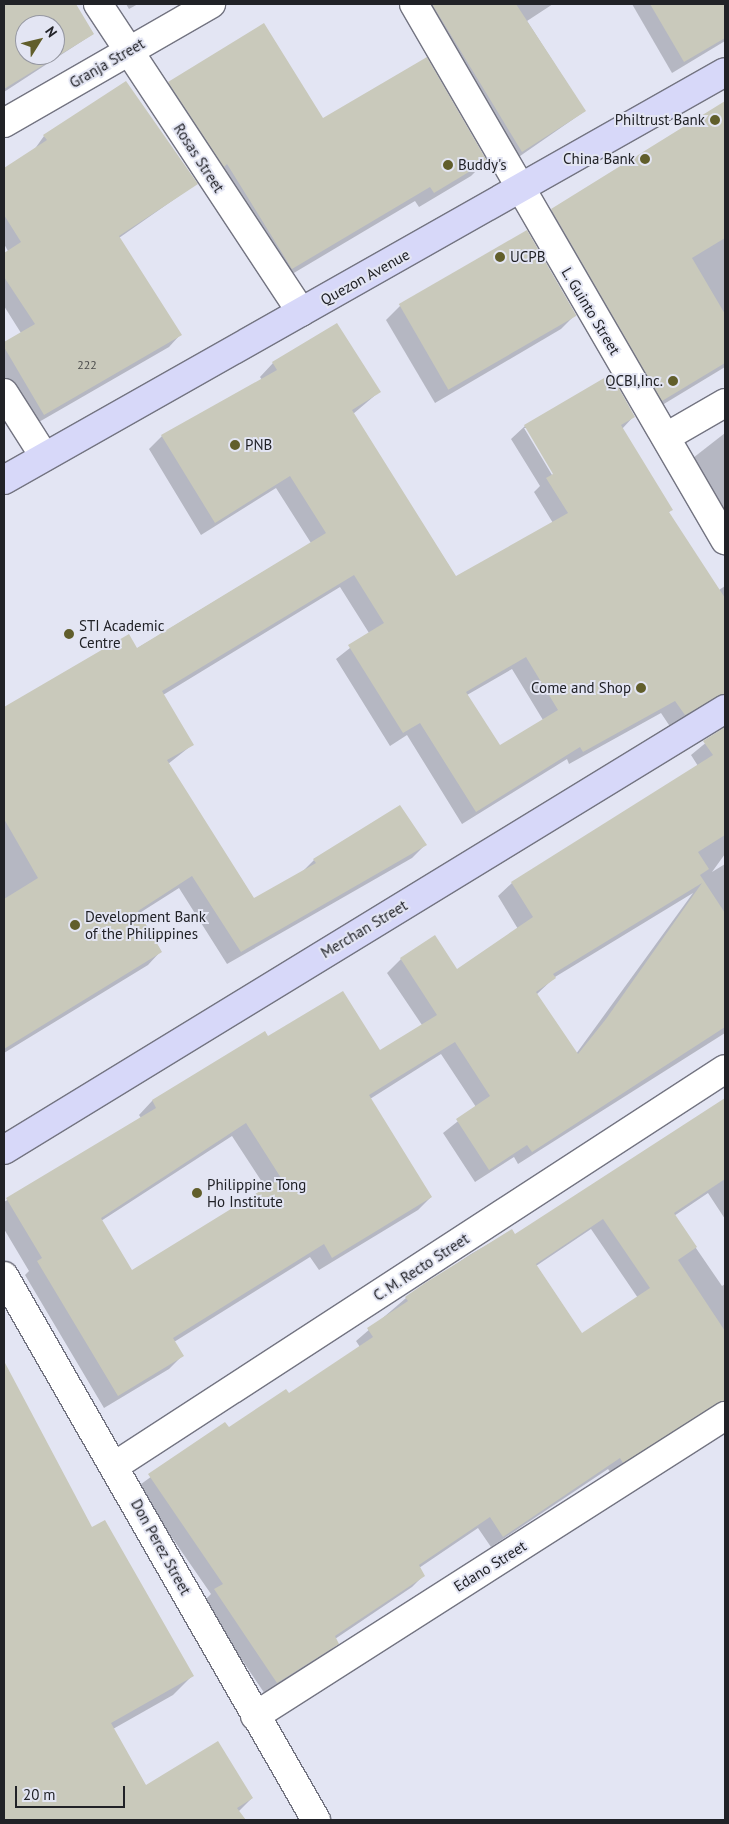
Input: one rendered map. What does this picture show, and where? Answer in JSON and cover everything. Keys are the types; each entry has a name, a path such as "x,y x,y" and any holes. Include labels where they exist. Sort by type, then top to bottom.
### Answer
{"main road":[{"name":"Quezon Avenue","path":"4,480 520,191 725,72"},
{"name":"Merchan Street","path":"4,1150 725,709"}],"street":[{"name":"Rosas Street","path":"98,4 301,312"},
{"name":"Granja Street","path":"4,123 211,4"},
{"name":"L. Guinto Street","path":"414,4 520,191 725,540"},
{"path":"4,393 44,456"},
{"path":"666,437 725,403"},
{"name":"C. M. Recto Street","path":"116,1465 725,1069"},
{"name":"Don Perez Street","path":"4,1276 116,1465 255,1716 316,1820"},
{"name":"Edano Street","path":"255,1716 725,1416"}],"building":[{"path":"4,4 76,4 94,34 65,52 65,15 15,15 15,65 43,65 4,89"},
{"path":"432,4 516,4 586,111 522,152"},
{"path":"650,4 725,4 725,38 684,62"},
{"path":"264,23 323,118 427,57 487,161 434,193 430,187 292,269 227,164 224,167 168,82"},
{"path":"126,81 198,184 119,236 182,335 44,415 4,347 4,342 35,324 4,277 4,253 21,242 4,215 4,168 47,140 43,135"},
{"path":"725,101 725,238 692,258 725,314 725,363 662,401 551,209"},
{"path":"527,230 576,316 448,390 399,304"},
{"path":"337,323 381,392 352,410 456,576 568,513 546,478 553,474 524,425 611,374 635,417 621,425 673,510 669,512 725,598 725,693 685,715 675,701 583,752 580,747 476,812 420,723 403,733 348,645 384,623 354,575 162,691 194,745 167,760 254,898 316,863 313,859 400,805 427,845 241,952 192,876 138,911 162,952 4,1049 4,899 38,878 4,819 4,707 129,634 137,648 326,533 290,476 215,523 161,435 277,370 272,362","holes":["526,657 558,710 500,745 466,692"]},
{"path":"725,727 725,835 698,852 709,869 700,875 725,913 725,1027 532,1152 527,1145 489,1170 456,1119 490,1096 455,1042 369,1095 432,1197 332,1258 324,1244 173,1338 184,1356 118,1396 37,1261 42,1258 6,1198 156,1108 152,1100 265,1031 268,1036 343,991 380,1050 437,1015 400,958 435,935 457,969 533,917 511,882 713,755 703,741","holes":["702,883 606,1019 578,1054 536,992 556,978 553,974","246,1123 281,1178 132,1270 101,1218"]},
{"path":"725,1098 725,1179 674,1213 697,1247 678,1260 725,1331 725,1400 623,1463 620,1458 503,1537 490,1517 419,1565 425,1576 335,1636 339,1644 277,1683 214,1589 223,1584 148,1474 225,1422 229,1427 286,1389 289,1393 373,1337 367,1328 408,1301 405,1297 512,1229 515,1234","holes":["603,1219 650,1288 582,1333 536,1264"]},
{"path":"4,1361 92,1527 105,1520 194,1676 111,1723 146,1785 218,1741 253,1798 237,1808 246,1820 4,1820"}],"place":[{"name":"Philtrust Bank","path":"715,120"},
{"name":"China Bank","path":"645,159"},
{"name":"Buddy's","path":"448,165"},
{"name":"UCPB","path":"500,257"},
{"name":"QCBI,Inc.","path":"673,381"},
{"name":"PNB","path":"235,445"},
{"name":"STI Academic Centre","path":"69,634"},
{"name":"Come and Shop","path":"641,688"},
{"name":"Development Bank of the Philippines","path":"75,925"},
{"name":"Philippine Tong Ho Institute","path":"197,1193"}]}
